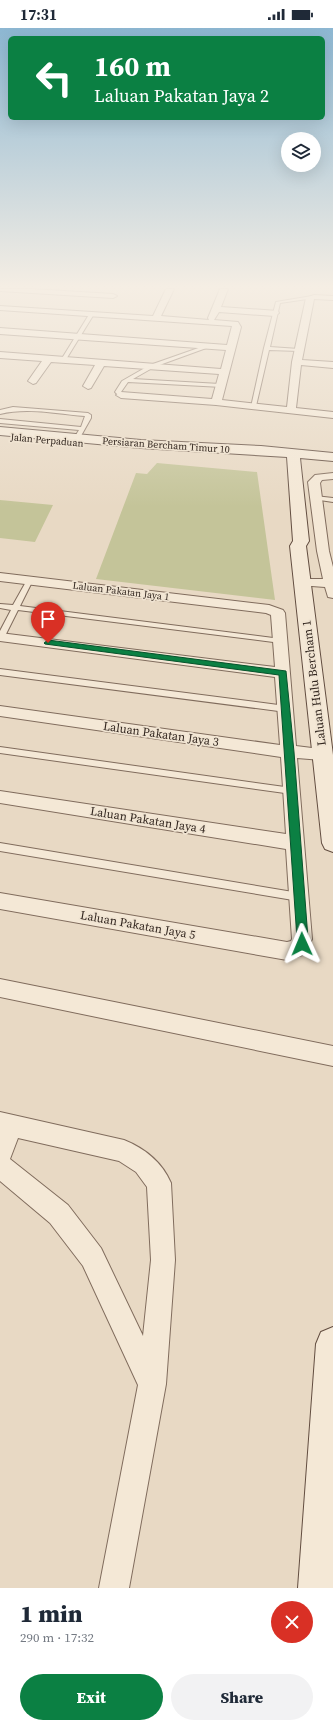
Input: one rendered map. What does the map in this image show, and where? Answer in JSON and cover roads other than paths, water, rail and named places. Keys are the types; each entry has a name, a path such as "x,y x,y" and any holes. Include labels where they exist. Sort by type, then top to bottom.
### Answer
{"street":[{"path":"33,381 46,362"},
{"path":"86,362 224,372"},
{"path":"216,402 227,362"},
{"path":"291,411 297,362 333,365"},
{"path":"88,386 101,363"},
{"path":"121,394 216,402 333,415"},
{"path":"0,431 77,437"},
{"name":"Jalan Perpaduan","path":"0,436 77,437 210,451"},
{"name":"Persiaran Bercham Timur 10","path":"210,451 261,450 331,459"},
{"path":"210,451 331,459"},
{"path":"210,451 269,460 281,466 292,483 300,468 305,464 331,459"},
{"name":"Laluan Hulu Bercham 1","path":"289,457 292,483 294,541 298,546 322,754 329,782 333,843"},
{"path":"303,582 332,587 328,552 320,524 315,498 314,480 319,477 333,476"},
{"path":"320,524 333,525"},
{"name":"Laluan Pakatan Jaya 1","path":"0,577 276,611 279,616 281,641"},
{"path":"0,637 283,673"},
{"path":"281,641 299,897"},
{"name":"Laluan Pakatan Jaya 3","path":"0,710 290,752 322,754"},
{"name":"Laluan Pakatan Jaya 4","path":"0,797 296,843"},
{"name":"Laluan Pakatan Jaya 5","path":"0,901 275,950 293,951 302,944 299,897"},
{"path":"0,988 333,1056"},
{"path":"0,1155 6,1124 124,1151 144,1164 159,1183 163,1260 152,1384 114,1588"},
{"path":"0,1166 59,1214 92,1257 152,1384"},
{"path":"318,1588 331,1400 333,1344"}],"lane":[{"path":"121,394 118,392 123,383 152,366 164,362"},
{"path":"253,406 263,362"},
{"path":"127,380 220,386"},
{"path":"0,412 13,409 27,409 88,415 88,421 77,437 0,421"},
{"path":"315,498 333,500"},
{"path":"0,637 30,580"},
{"path":"0,606 281,641"},
{"path":"0,672 286,709"},
{"path":"0,750 292,791"},
{"path":"0,847 299,897"}]}
